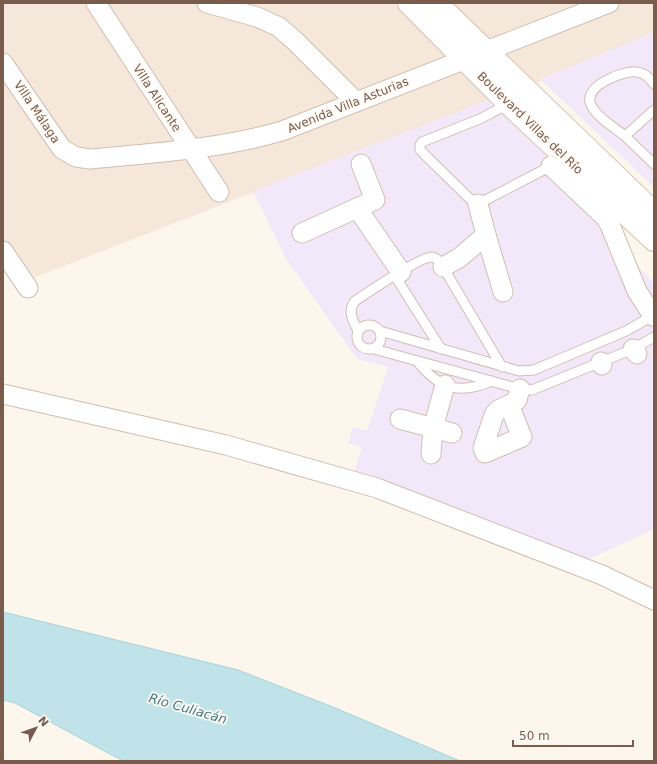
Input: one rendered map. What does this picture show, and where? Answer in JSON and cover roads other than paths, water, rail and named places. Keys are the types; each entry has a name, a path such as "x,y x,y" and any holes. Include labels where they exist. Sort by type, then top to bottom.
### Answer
{"street":[{"name":"Villa Alicante","path":"96,3 219,192"},
{"path":"207,3 257,17 279,27 356,102"},
{"name":"Boulevard Villas del Río","path":"409,3 464,59 517,96 654,213"},
{"name":"Boulevard Villas del Río","path":"436,3 485,51 517,96 559,162 654,240"},
{"name":"Avenida Villa Asturias","path":"76,157 90,159 191,150 248,141 276,133 609,3"},
{"name":"Villa Málaga","path":"3,62 62,149 76,157"},
{"path":"559,162 610,225 637,291 654,316"},
{"path":"302,233 357,208 379,196 361,164"},
{"path":"478,204 503,292"},
{"path":"357,208 398,274"},
{"path":"443,267 459,258 486,235"},
{"path":"3,251 28,288"},
{"path":"431,454 433,428 445,385"},
{"path":"509,405 518,400 520,389"},
{"path":"3,394 226,445 377,488 595,572 654,600"},
{"path":"400,419 452,433"}],"lane":[{"path":"654,84 647,75 637,72 625,73 598,85 591,92 590,100 593,108 654,164"},
{"path":"517,96 482,118 422,142 420,145 420,150 472,201 478,204 559,162"},
{"path":"624,136 654,110"},
{"path":"502,366 443,267 439,261 433,257 426,258 398,274 355,301 351,306 350,314 358,331 357,336 360,346 364,349 374,349 520,389 532,390 543,387 635,351 654,337"},
{"path":"398,274 441,349"},
{"path":"358,331 362,327 372,325 380,331 519,371 534,370 626,331 654,316"},
{"path":"374,349 381,341 380,331"},
{"path":"626,331 635,351"},
{"path":"417,361 426,372 438,382 445,385 466,390 492,381"}],"water":[{"name":"Río Culiacán","path":"3,612 238,670 333,707 460,761 123,761 15,703 3,700"}]}
